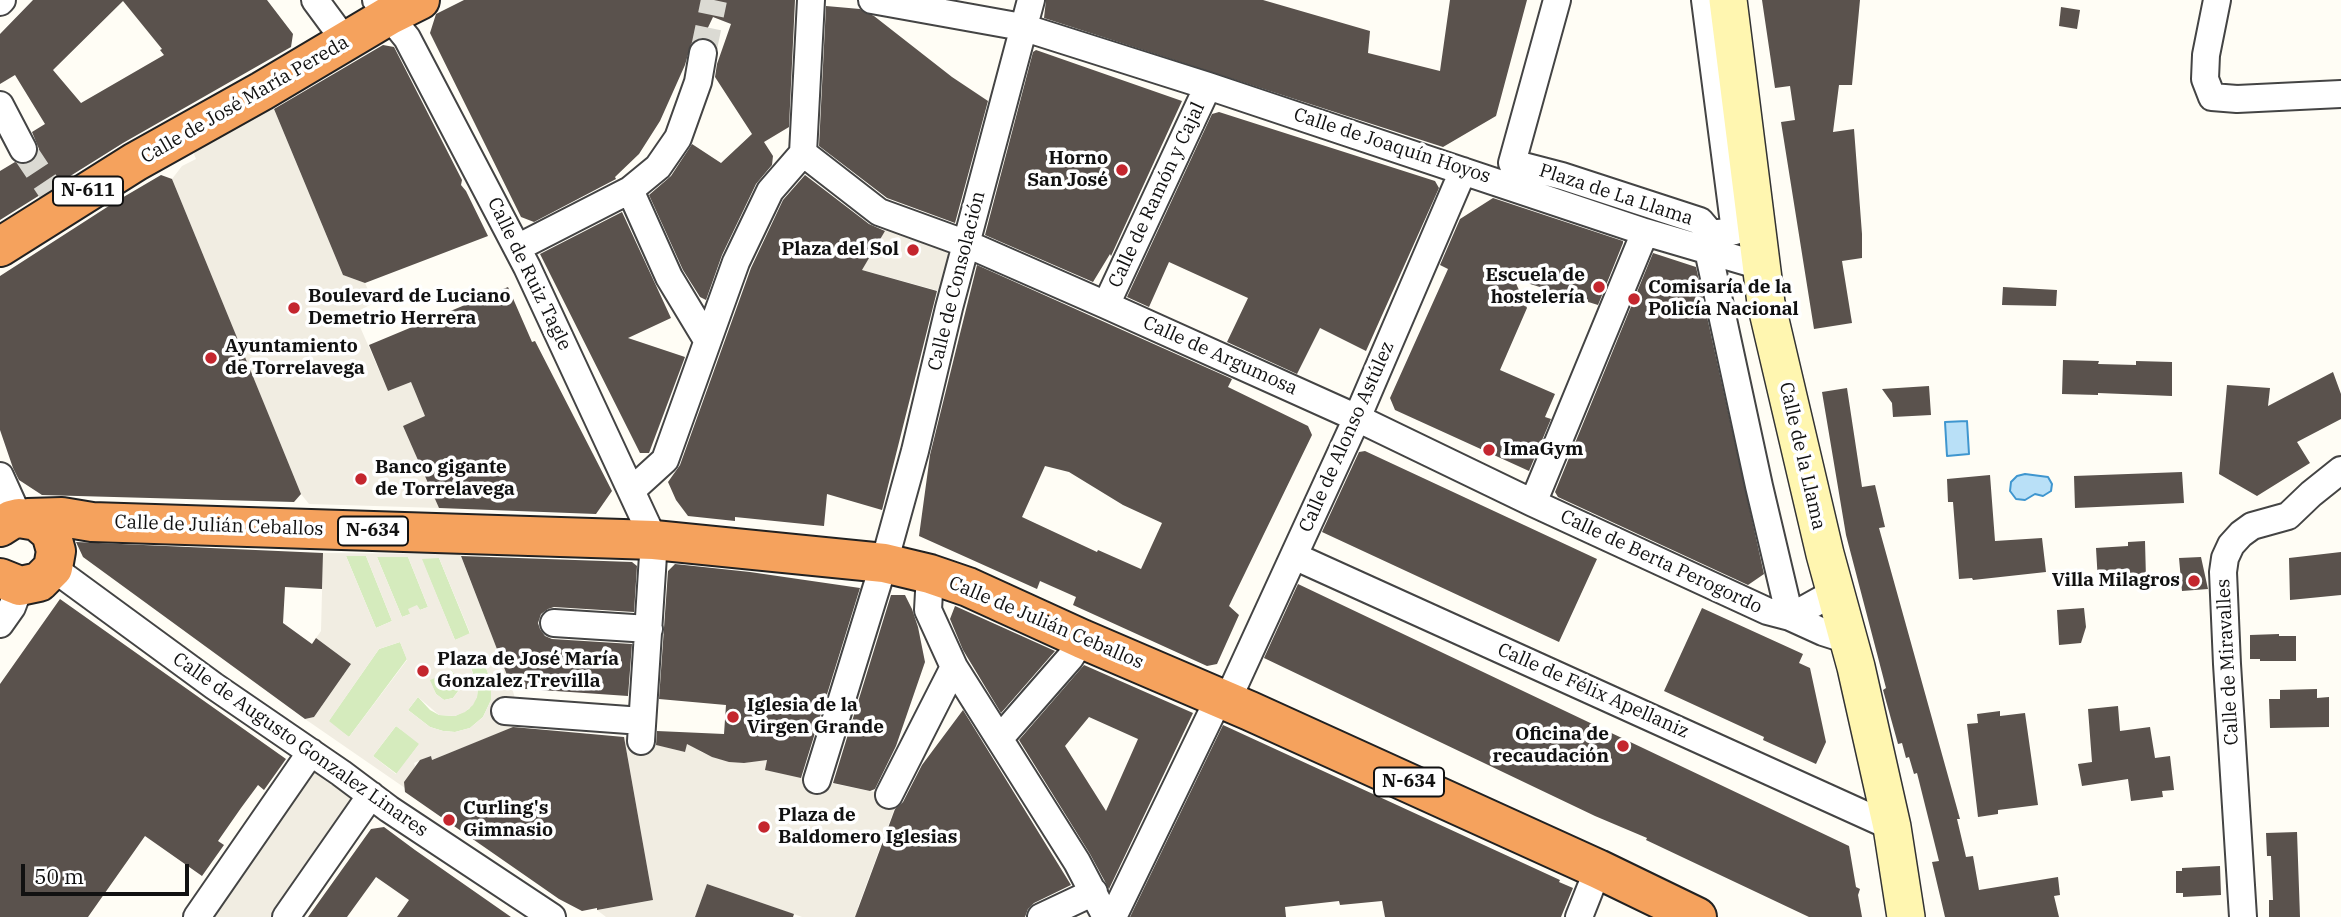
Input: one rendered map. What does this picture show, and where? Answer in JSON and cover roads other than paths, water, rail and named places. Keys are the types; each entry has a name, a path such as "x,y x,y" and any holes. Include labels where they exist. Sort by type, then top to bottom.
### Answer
{"highway":[{"name":"Calle de José María Pereda","path":"0,247 56,199 135,162 346,42 395,5"},
{"name":"Calle de Julián Ceballos","path":"24,530 92,522 653,540 884,563 968,587 1223,699 1698,917"},
{"name":"N-634","path":"10,582 39,582 24,530"}],"main road":[{"name":"Calle de la Llama","path":"1728,0 1761,266 1775,343 1892,828 1902,914"}],"street":[{"path":"315,0 346,42"},
{"path":"632,490 665,460 736,262 770,191 803,153 811,0"},
{"name":"Calle de Joaquín Hoyos","path":"872,0 1022,27 1497,181 1645,232 1761,266"},
{"name":"Calle de Consolación","path":"817,780 884,563 915,451 949,308 1031,0"},
{"path":"1497,181 1549,0"},
{"name":"Plaza de La Llama","path":"1557,0 1512,163 1562,176 1700,222 1711,234 1735,231 1705,0"},
{"path":"2217,0 2206,55 2206,79 2212,97 2237,99 2341,94"},
{"name":"Calle de Ruiz Tagle","path":"395,5 407,38 517,248 653,540"},
{"path":"517,248 630,190 658,167 678,138 698,82 703,53"},
{"name":"Calle de Ramón y Cajal","path":"1106,305 1208,86"},
{"path":"803,153 879,212 967,244"},
{"name":"Calle de Alonso Astúlez","path":"1113,917 1294,556 1357,418 1463,171"},
{"path":"630,190 668,277 707,340"},
{"path":"1533,503 1645,232"},
{"name":"Calle de Argumosa","path":"967,244 1357,418"},
{"path":"1708,250 1790,617 1835,592"},
{"name":"Calle de Berta Perogordo","path":"1357,418 1767,611 1790,617 1848,640"},
{"name":"Calle de Miravalles","path":"2244,917 2228,678 2223,572 2225,558 2231,545 2241,534 2252,526 2288,516 2341,470"},
{"path":"0,476 24,530"},
{"name":"Calle de Augusto Gonzalez Linares","path":"24,530 214,686 552,917"},
{"path":"505,711 642,731 653,540"},
{"name":"Calle de Félix Apellaniz","path":"1294,556 1892,828"},
{"path":"930,574 928,610 954,667 1094,892 1105,917"},
{"path":"0,624 12,607 10,582"},
{"path":"554,623 649,629"},
{"path":"1000,738 1070,658 1082,639"},
{"path":"889,795 954,667"},
{"path":"197,917 311,752"},
{"path":"286,917 371,795"},
{"path":"1579,917 1598,869"},
{"path":"1041,917 1094,892"}],"water":[{"path":"1967,421 1969,454 1947,456 1945,422"},
{"path":"2025,474 2048,477 2052,484 2051,491 2043,496 2035,494 2025,500 2016,499 2010,491 2011,482 2017,476"}],"tunnel":[{"path":"703,53 714,0"},
{"path":"23,149 51,191"}],"place":[{"name":"Horno San José","path":"1122,170"},
{"name":"Plaza del Sol","path":"913,250"},
{"name":"Escuela de hostelería","path":"1599,287"},
{"name":"Comisaría de la Policía Nacional","path":"1634,299"},
{"name":"Boulevard de Luciano Demetrio Herrera","path":"294,308"},
{"name":"Ayuntamiento de Torrelavega","path":"211,358"},
{"name":"ImaGym","path":"1489,450"},
{"name":"Banco gigante de Torrelavega","path":"361,479"},
{"name":"Villa Milagros","path":"2194,581"},
{"name":"Plaza de José María Gonzalez Trevilla","path":"423,671"},
{"name":"Iglesia de la Virgen Grande","path":"733,717"},
{"name":"Oficina de recaudación","path":"1623,746"},
{"name":"Curling's Gimnasio","path":"449,820"},
{"name":"Plaza de Baldomero Iglesias","path":"764,827"}]}
